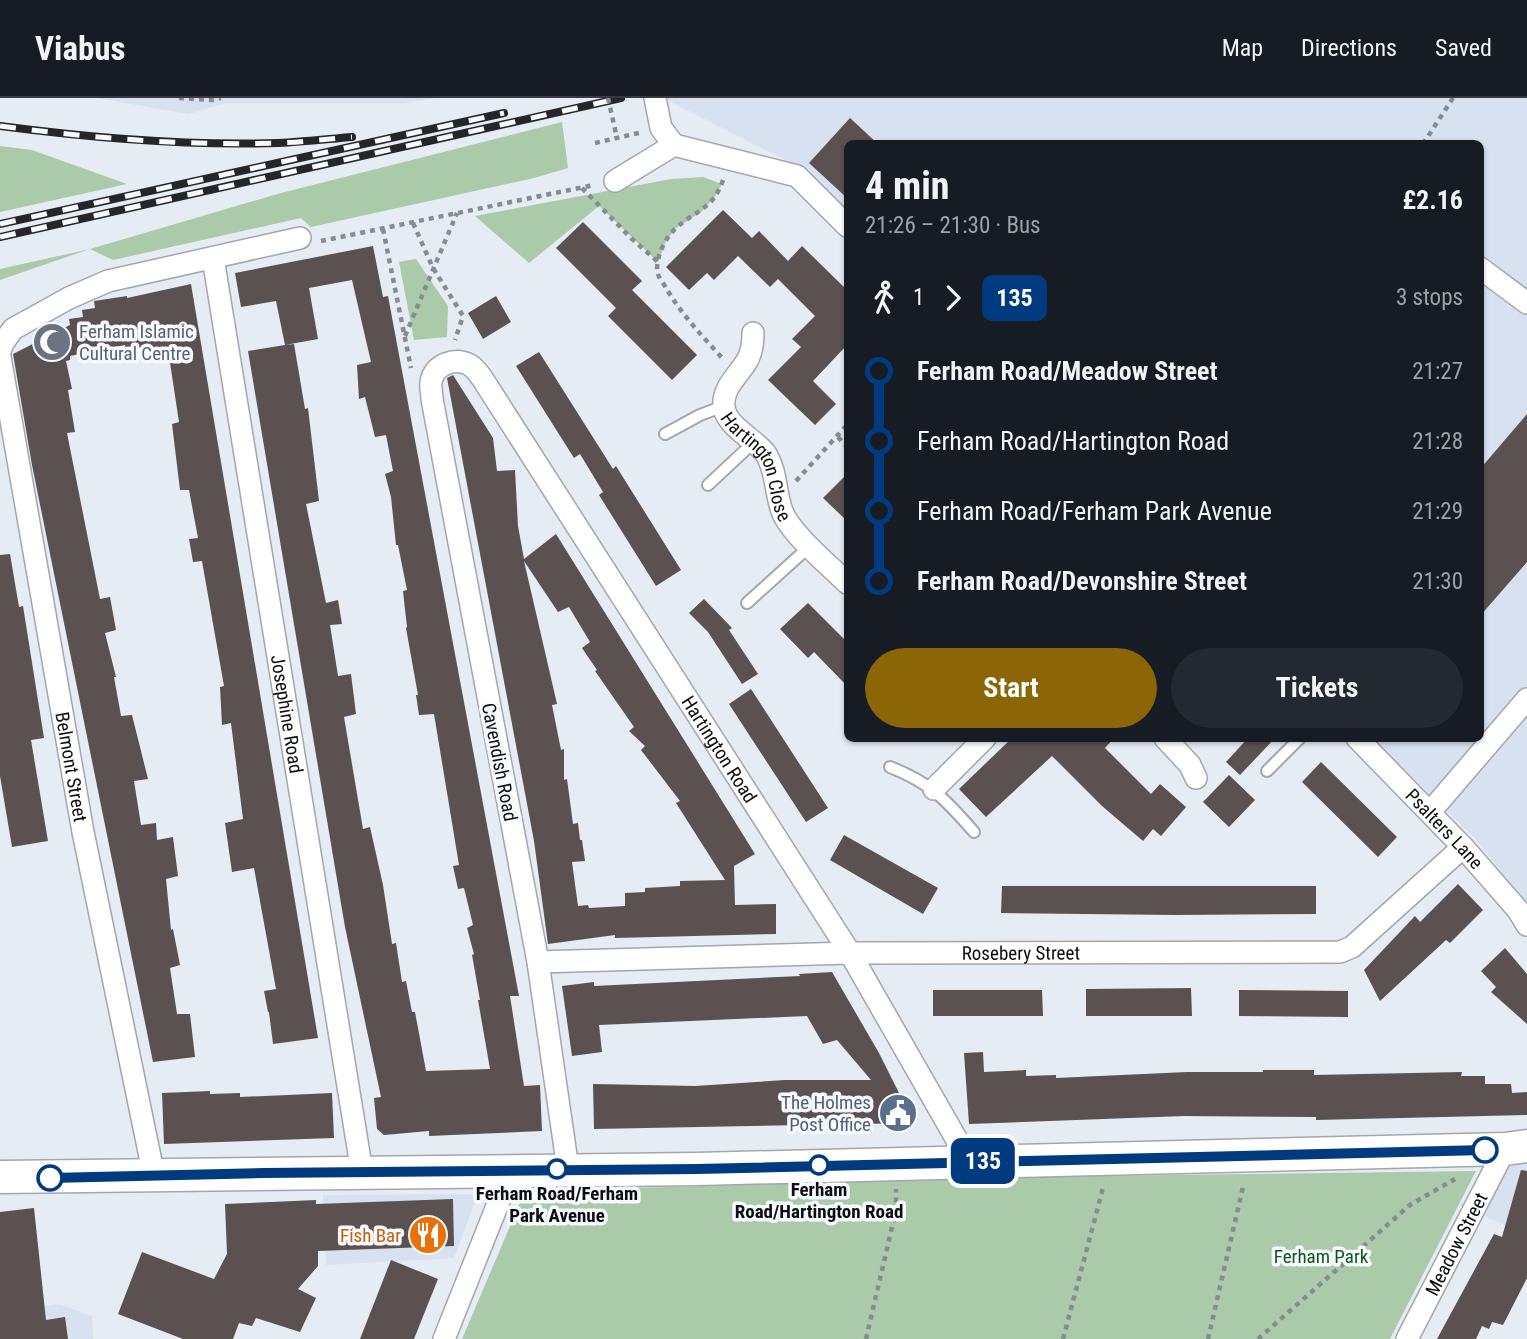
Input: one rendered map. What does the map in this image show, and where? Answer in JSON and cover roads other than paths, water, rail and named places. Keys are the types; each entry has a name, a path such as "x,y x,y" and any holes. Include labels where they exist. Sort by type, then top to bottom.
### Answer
{"street":[{"path":"655,98 661,128 674,145 797,176 844,223"},
{"path":"615,181 674,145"},
{"path":"0,351 2,343 13,329 69,298 108,281 299,238"},
{"name":"Josephine Road","path":"213,257 362,1172"},
{"path":"1484,271 1527,303"},
{"name":"Hartington Close","path":"753,332 748,358 726,392 724,406 727,416 755,441 773,469 782,511 790,525 844,580"},
{"name":"Belmont Street","path":"0,357 83,832 154,1177"},
{"name":"Hartington Road","path":"431,382 437,370 447,362 461,362 473,366 482,378 850,953 969,1161"},
{"name":"Cavendish Road","path":"431,382 538,962 568,1169"},
{"path":"1430,812 1527,699"},
{"path":"934,789 981,742"},
{"path":"1169,742 1191,765 1196,778"},
{"name":"Psalters Lane","path":"1361,742 1463,847 1518,910 1527,925"},
{"name":"Rosebery Street","path":"538,962 850,953 1340,952 1352,947 1463,847"},
{"path":"0,1177 697,1169 1516,1148"},
{"name":"Meadow Street","path":"1407,1339 1516,1148"},
{"path":"444,1339 511,1171"}],"lane":[{"path":"665,434 691,419 724,406"},
{"path":"708,485 755,441"},
{"path":"747,603 810,546"},
{"path":"1267,771 1296,742"},
{"path":"890,767 934,789 974,832"}],"railway":[{"path":"0,237 621,98"},
{"path":"0,224 504,113"},
{"path":"0,126 173,142 278,143 352,137"}],"place":[{"name":"Ferham Islamic Cultural Centre","path":"52,342"},
{"name":"The Holmes Post Office","path":"898,1113"},
{"name":"Ferham Road/Hartington Road","path":"819,1165"},
{"name":"Ferham Road/Ferham Park Avenue","path":"557,1169"},
{"name":"Fish Bar","path":"428,1235"}],"park label":[{"name":"Ferham Park","path":"1321,1256"}]}
